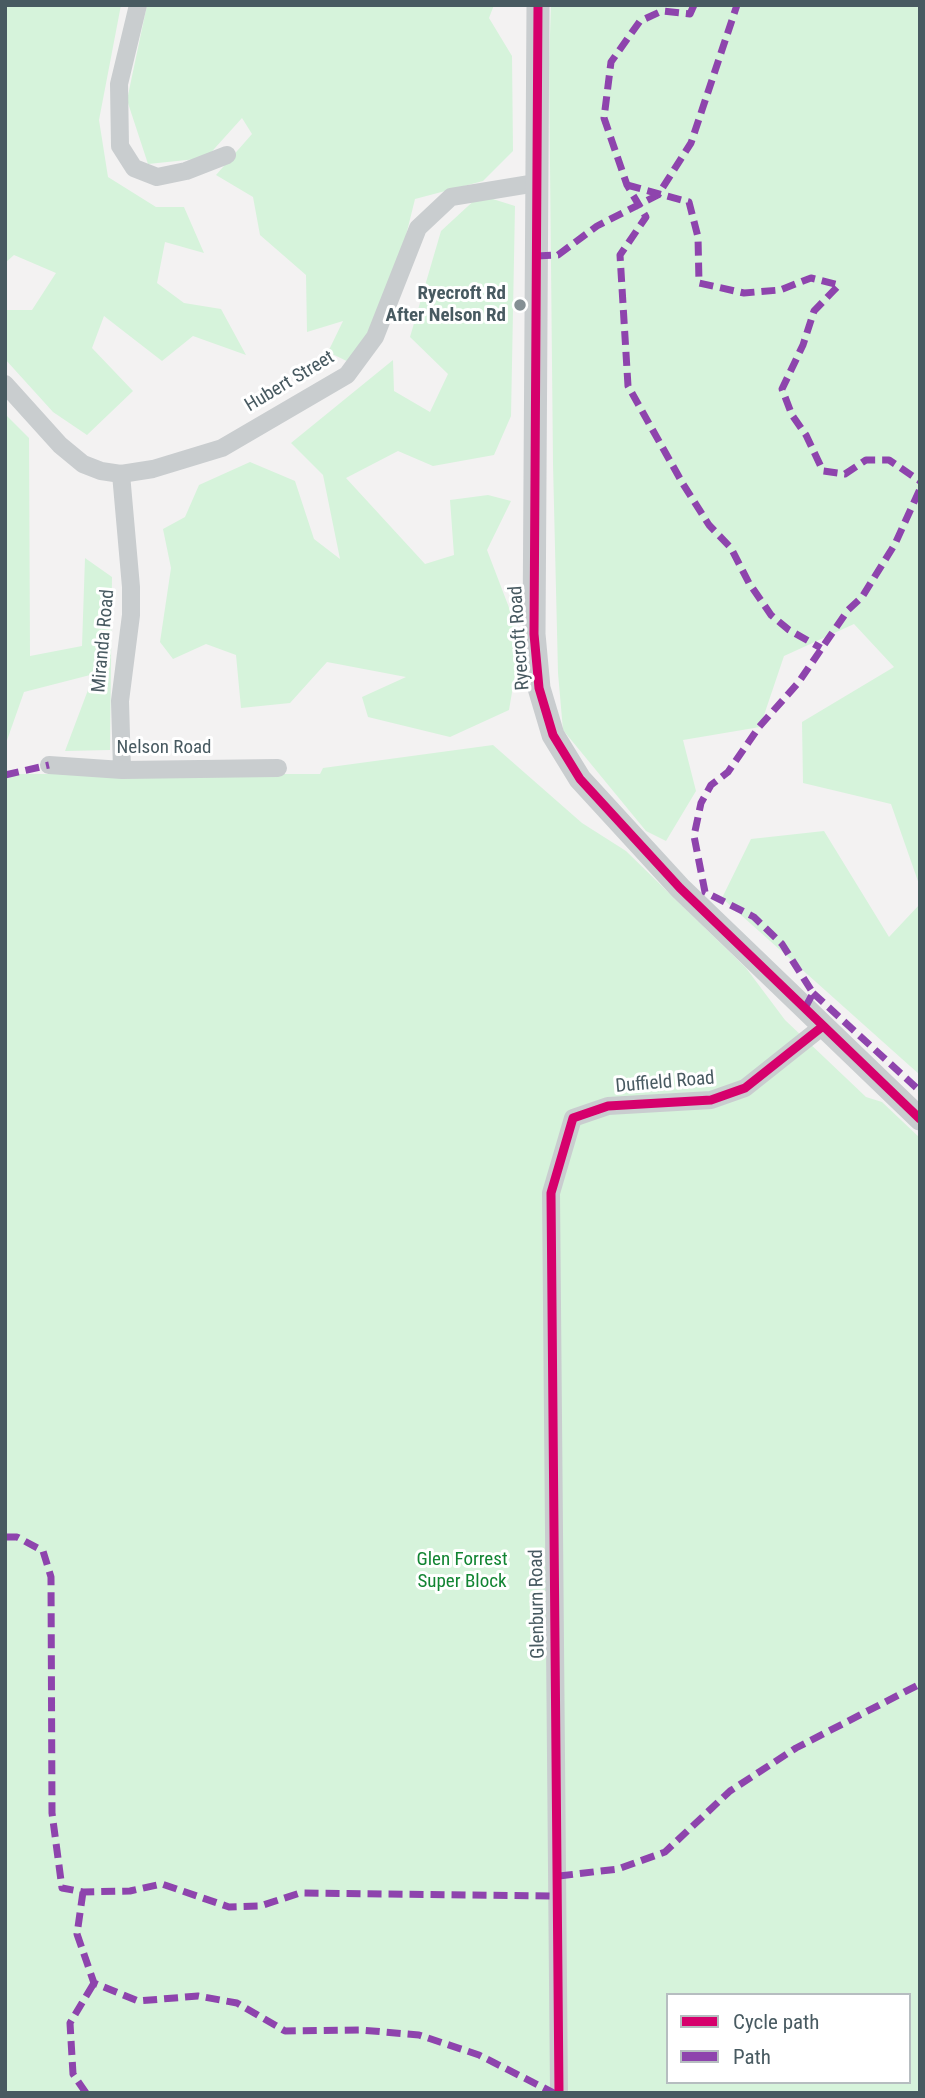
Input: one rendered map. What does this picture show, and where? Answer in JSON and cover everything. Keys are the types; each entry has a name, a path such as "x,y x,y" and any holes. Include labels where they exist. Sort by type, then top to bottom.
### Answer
{"street":[{"path":"138,5 119,84 120,146 134,168 157,177 186,171 227,155"},
{"name":"Ryecroft Road","path":"538,5 534,634 539,688 553,735 580,779 662,868 920,1119"},
{"name":"Hubert Street","path":"5,384 60,445 83,464 121,474 222,448 347,376 375,337 418,228 451,197 536,183"},
{"name":"Miranda Road","path":"121,474 131,587 131,615 120,701 121,770"},
{"name":"Nelson Road","path":"49,765 121,770 278,768"},
{"name":"Duffield Road","path":"573,1118 608,1106 711,1100 745,1088 823,1026"},
{"name":"Glenburn Road","path":"559,2093 551,1193 573,1118"}],"green space":[{"path":"5,5 121,5 99,120 108,177 156,207 184,207 204,253 165,242 157,283 184,303 221,309 246,355 193,336 162,361 104,316 92,348 133,391 87,435 53,412 5,359 5,310 32,310 56,273 14,255 5,263"},
{"path":"147,5 494,5 489,18 512,56 513,151 483,181 415,199 397,272 355,365 328,352 343,321 307,332 306,275 260,235 253,197 216,175 252,134 242,118 206,158 148,164 127,100"},
{"path":"551,5 920,5 920,887 891,804 803,783 802,722 894,667 854,624 784,656 760,727 683,740 696,791 666,841 646,831 563,730 558,673 553,464 549,64"},
{"path":"480,195 515,206 511,416 494,455 433,466 398,451 346,478 425,564 454,555 450,500 488,495 511,501 487,550 521,639 509,710 450,737 368,717 362,697 406,677 327,662 290,703 241,708 236,655 206,644 173,659 160,642 171,568 163,529 185,517 199,485 250,462 295,481 314,539 340,559 323,475 291,443 393,360 394,391 430,412 448,374 410,337 441,231"},
{"path":"5,414 29,438 30,656 82,646 85,558 112,577 110,750 65,751 94,674 24,692 5,746"},
{"name":"Glen Forrest Super Block","path":"493,745 582,823 626,851 746,968 785,1020 866,1097 882,1102 920,1138 920,2093 5,2093 5,774 320,774 323,768"},
{"path":"824,831 889,937 920,904 920,1075 722,898 751,839"}],"marked path":[{"path":"694,5 690,14 662,11 640,21 611,62 604,118 627,185 646,217 620,255 628,386 683,484 709,525 731,548 749,583 771,615 789,630 821,648"},
{"path":"537,256 558,255 597,226 658,195 691,143 737,5"},
{"path":"627,185 689,202 698,237 699,283 744,293 780,290 811,278 839,285 814,311 803,345 782,389 792,415 806,435 823,471 845,474 866,460 889,460 920,481"},
{"path":"805,1008 813,993 782,944 754,917 705,892 694,836 701,803 711,785 728,772 759,727 798,683 848,610 862,597 895,544 920,489"},
{"path":"5,775 49,765"},
{"path":"813,993 920,1091"},
{"path":"5,1537 17,1537 43,1551 51,1577 52,1813 62,1888 83,1892 130,1891 162,1884 229,1907 260,1906 300,1893 559,1896"},
{"path":"559,1876 618,1869 665,1852 730,1791 796,1748 920,1684"},
{"path":"83,1892 77,1934 94,1983 138,2001 198,1996 237,2003 285,2031 361,2030 419,2035 479,2055 554,2093"},
{"path":"86,2093 73,2074 70,2023 94,1983"}],"cycle path":[{"path":"538,5 534,634 539,688 553,735 580,779 680,888 920,1119"},
{"path":"559,2093 551,1193 573,1118 608,1106 711,1100 745,1088 823,1026"}],"place":[{"name":"Ryecroft Rd After Nelson Rd","path":"520,305"}]}
